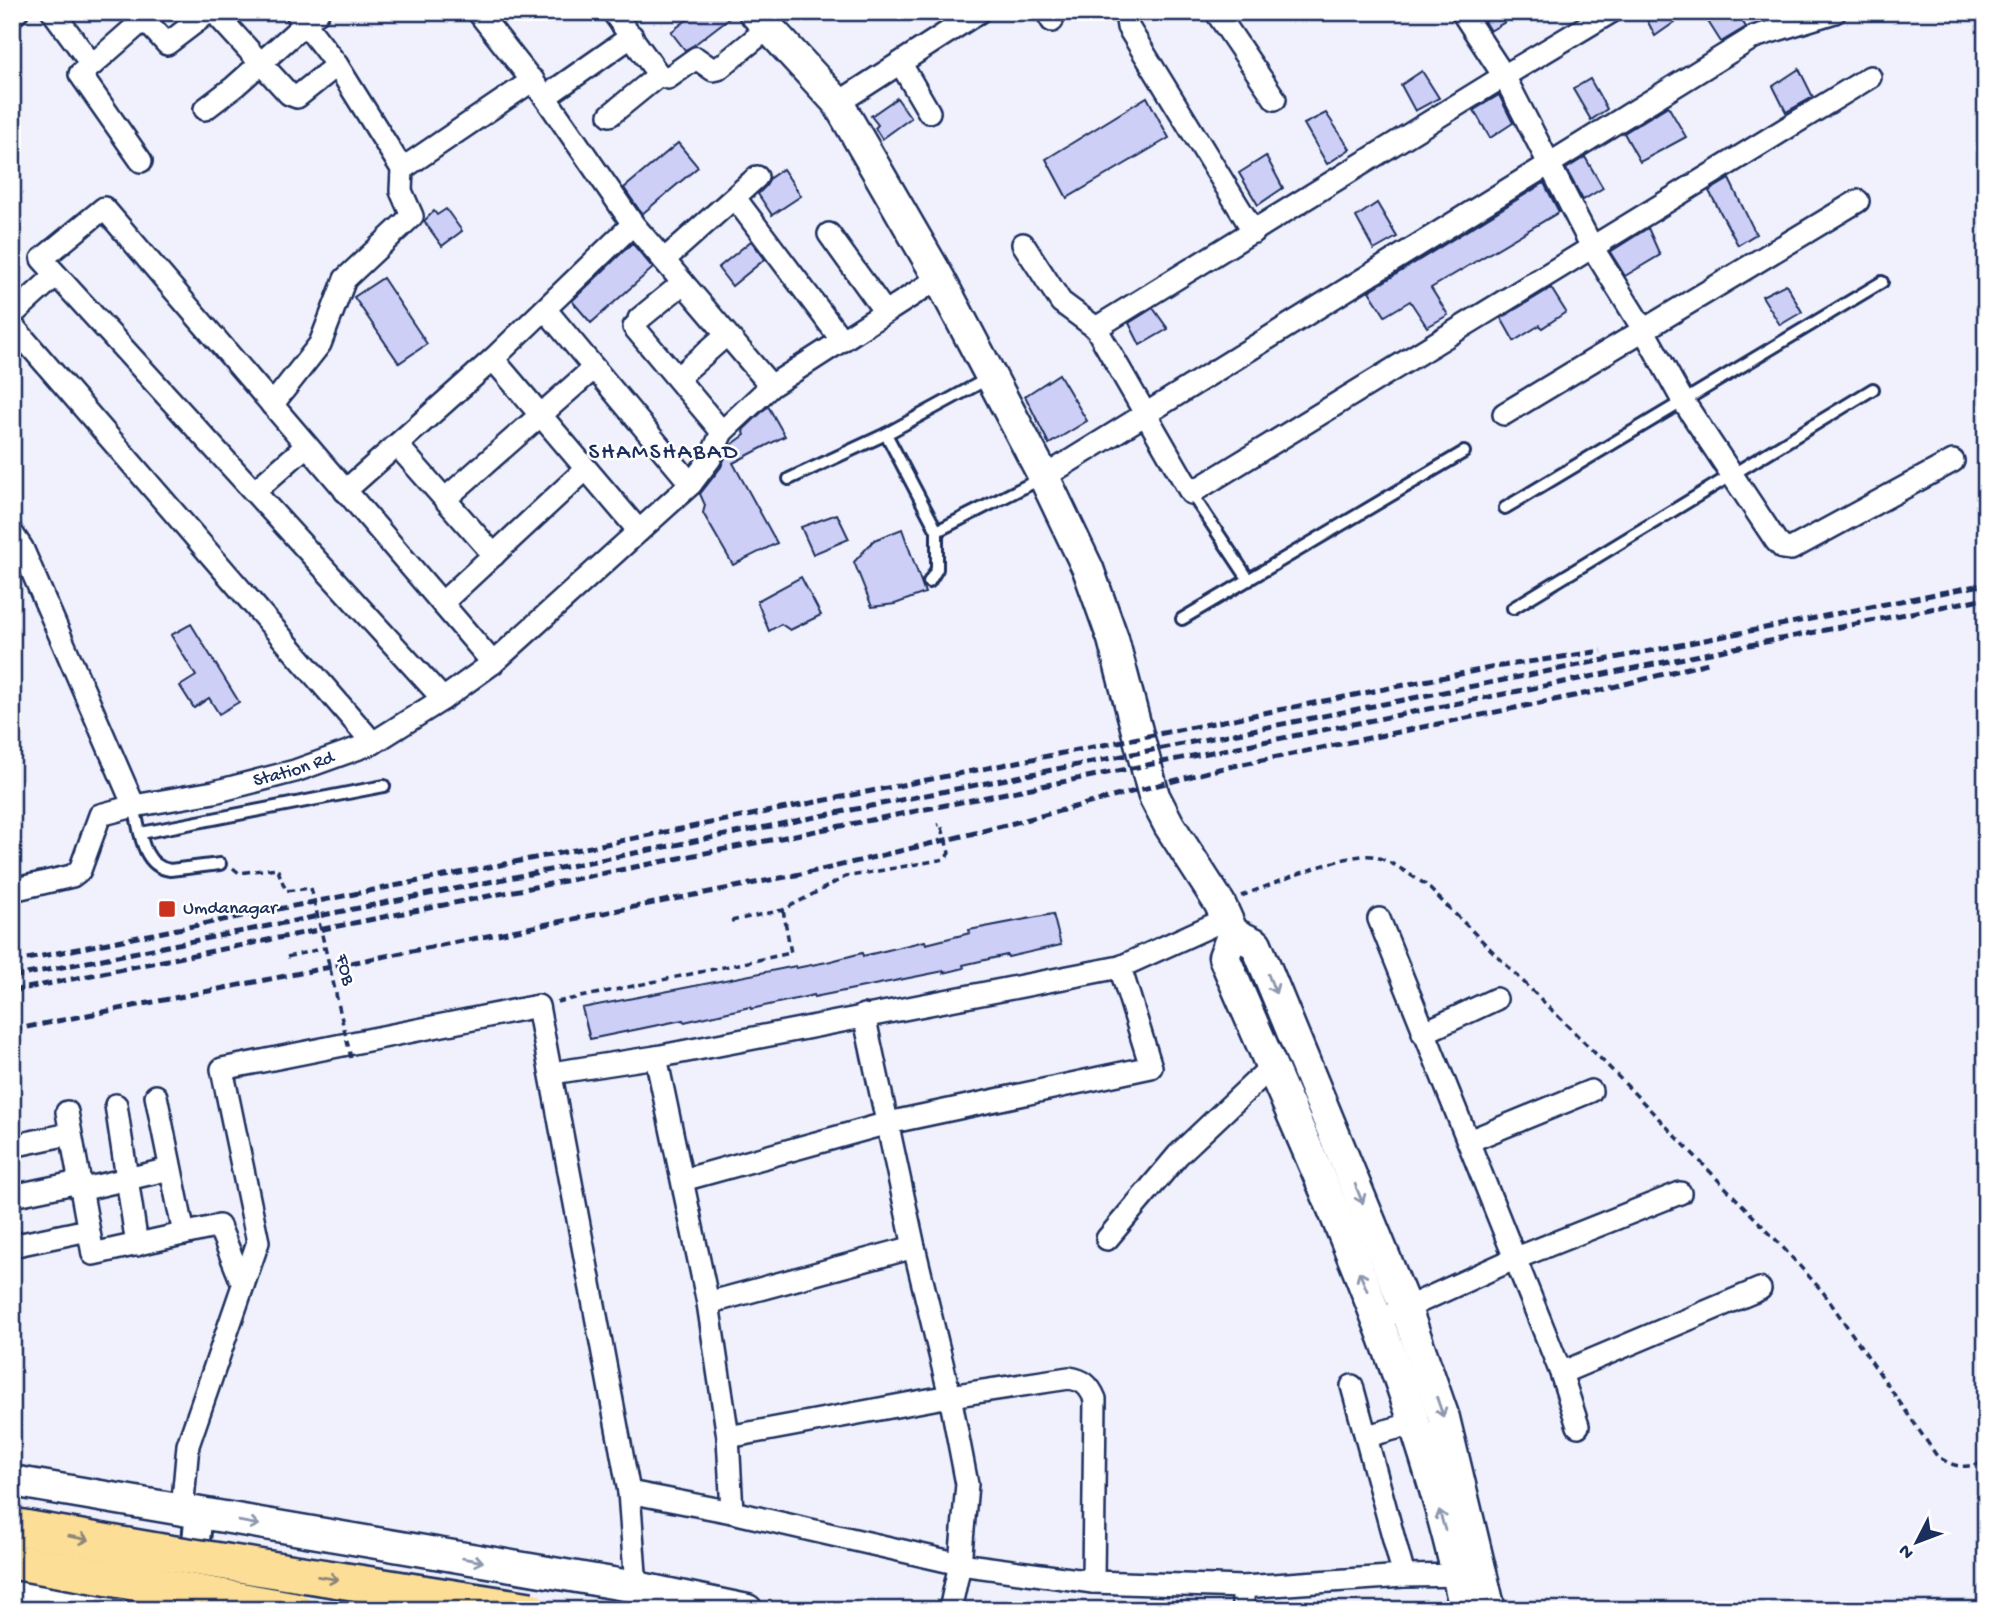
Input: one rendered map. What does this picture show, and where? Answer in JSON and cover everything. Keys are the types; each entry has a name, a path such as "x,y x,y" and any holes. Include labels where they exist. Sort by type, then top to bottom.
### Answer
{"highway":[{"path":"12,1526 530,1610"},
{"path":"12,1561 295,1610"}],"main road":[{"path":"761,20 838,103 939,278 1044,477 1088,569 1113,639 1154,796 1226,919 1256,944 1393,1315 1415,1423 1471,1575 1490,1610"},
{"path":"1226,919 1224,957 1271,1067 1444,1418 1471,1575 1465,1610"},
{"path":"12,1481 636,1587 747,1610"},
{"path":"12,1591 75,1605 132,1610"}],"street":[{"path":"12,16 17,12"},
{"path":"53,12 92,65"},
{"path":"141,161 80,74 141,22 146,21 151,25 167,44 212,12 289,94 297,97 337,65"},
{"path":"478,12 539,88 633,225 771,386"},
{"path":"612,12 659,75 668,78 696,58 713,70 718,69 761,20"},
{"path":"838,103 979,12"},
{"path":"1126,12 1128,27 1254,232"},
{"path":"1216,12 1275,99"},
{"path":"1462,12 1504,76 1592,247 1643,329 1683,401 1783,548 1791,549 1952,461"},
{"path":"1096,328 1611,12"},
{"path":"1044,477 1754,37 1835,12"},
{"path":"205,109 260,63 306,16 402,169 401,191 412,216 345,279 320,344 272,405"},
{"path":"402,169 632,36"},
{"path":"901,64 929,112"},
{"path":"610,115 659,75"},
{"path":"1023,244 1061,302 1096,328 1191,493 1870,78"},
{"path":"664,260 757,177"},
{"path":"735,198 841,339"},
{"path":"1504,414 1858,201"},
{"path":"443,699 41,259 104,208 493,663"},
{"path":"345,491 493,359 633,225"},
{"path":"829,233 885,312"},
{"path":"12,315 56,275"},
{"path":"683,283 636,323 722,432 771,386 939,278"},
{"path":"545,309 691,484"},
{"path":"12,326 373,743"},
{"path":"684,372 726,335"},
{"path":"493,359 639,531"},
{"path":"445,499 594,368"},
{"name":"Station Rd","path":"12,890 72,876 80,870 100,815 214,792 295,771 373,743 443,699 493,663 691,484 710,460 722,432"},
{"path":"397,445 494,555"},
{"path":"255,491 306,446"},
{"path":"442,603 586,469"},
{"path":"15,545 134,806"},
{"path":"552,1073 656,1057 1120,967 1226,919"},
{"path":"1378,919 1561,1373 1578,1426"},
{"path":"683,1180 888,1122 1151,1067 1120,967"},
{"path":"1423,1033 1496,999"},
{"path":"188,1610 188,1445 258,1242 222,1069 309,1059 538,1006 629,1492 636,1587"},
{"path":"864,1015 914,1247 950,1395 967,1484 960,1564 950,1610"},
{"path":"656,1057 708,1303 728,1437 732,1512"},
{"path":"1107,1239 1178,1155 1271,1067"},
{"path":"1469,1140 1591,1091"},
{"path":"156,1096 184,1234"},
{"path":"116,1105 137,1245"},
{"path":"66,1112 93,1254 219,1226 243,1285"},
{"path":"12,1146 69,1135"},
{"path":"12,1196 126,1179 170,1169"},
{"path":"1393,1315 1514,1259 1680,1194"},
{"path":"12,1246 88,1230"},
{"path":"708,1303 914,1247"},
{"path":"1561,1373 1760,1289"},
{"path":"728,1437 950,1395 1069,1378 1081,1380 1091,1389 1096,1399 1093,1582"},
{"path":"1352,1386 1404,1576"},
{"path":"1367,1436 1415,1423"},
{"path":"629,1492 732,1512 960,1564 1093,1582 1243,1587 1404,1576 1471,1575"},
{"path":"1243,1587 1243,1610"}],"lane":[{"path":"1506,508 1882,282"},
{"path":"789,479 886,434 992,377"},
{"path":"1513,608 1873,389"},
{"path":"886,434 937,531 937,569 929,582"},
{"path":"1182,620 1464,452"},
{"path":"937,531 1044,477"},
{"path":"1191,493 1249,580"},
{"path":"141,833 384,786"},
{"path":"134,806 147,855 163,869 220,864"}],"path":[{"path":"731,921 783,910 845,877 945,859 948,853 941,824 937,825"},
{"path":"1226,919 1349,857 1371,856 1425,884 1606,1064 1823,1292 1937,1456 1953,1466 1965,1467 1986,1462"},
{"name":"FOB","path":"220,864 239,873 277,868 286,891 311,888 351,1058"},
{"path":"538,1006 791,953 783,910"},
{"path":"286,957 324,948"}],"building":[{"path":"697,12 737,12 685,50 671,32"},
{"path":"1478,12 1500,12 1505,22 1490,31"},
{"path":"1643,12 1689,12 1655,36"},
{"path":"1702,12 1736,12 1746,27 1721,42"},
{"path":"1799,69 1813,97 1786,112 1773,86"},
{"path":"1422,71 1439,98 1415,111 1401,85"},
{"path":"1590,79 1607,109 1591,120 1573,89"},
{"path":"1499,95 1513,123 1490,138 1474,110"},
{"path":"1147,97 1169,138 1067,198 1046,159"},
{"path":"897,98 911,118 882,139 875,128 878,125 871,116"},
{"path":"1668,106 1686,137 1640,162 1624,133"},
{"path":"1326,113 1350,149 1327,164 1304,124"},
{"path":"678,143 698,167 642,214 624,188"},
{"path":"1266,156 1283,188 1258,205 1239,173"},
{"path":"1585,157 1603,188 1583,200 1566,169"},
{"path":"783,169 801,196 772,215 758,194 770,178"},
{"path":"1729,179 1756,234 1738,245 1709,191"},
{"path":"1544,183 1559,212 1431,288 1448,315 1427,327 1410,301 1385,316 1369,291"},
{"path":"1377,203 1397,237 1374,250 1356,217"},
{"path":"446,209 462,231 442,246 424,221 434,211 437,215"},
{"path":"1648,228 1660,255 1625,276 1610,252"},
{"path":"751,241 765,259 732,286 718,268"},
{"path":"632,243 653,268 591,323 572,301"},
{"path":"383,278 427,344 399,363 354,297"},
{"path":"1786,284 1802,312 1780,325 1762,296"},
{"path":"1551,288 1566,312 1542,328 1540,325 1514,341 1501,318"},
{"path":"1153,308 1168,329 1140,345 1129,323"},
{"path":"1059,374 1087,421 1049,444 1025,396"},
{"path":"768,406 785,436 733,463 777,543 733,565 703,513 705,505 700,494 721,467 730,446 745,435 743,430"},
{"path":"837,514 849,539 813,554 801,527"},
{"path":"902,529 925,593 895,604 872,607 854,562 874,540"},
{"path":"801,577 821,615 790,630 781,624 769,631 757,601"},
{"path":"191,624 239,702 219,714 209,698 194,708 180,686 196,676 171,635"},
{"path":"1053,914 1061,945 963,965 964,968 944,973 814,995 590,1039 582,1008 862,953 863,956 925,941 926,944 970,933 969,930"}],"railway":[{"path":"12,977 1986,584"},
{"path":"12,991 1986,598"},
{"path":"12,962 1495,667 1602,651"},
{"path":"12,1030 821,870 1219,769 1593,692 1708,663"}],"place":[{"name":"Umdanagar","path":"167,909"}],"district":[{"name":"SHAMSHABAD","path":"664,453"}]}
